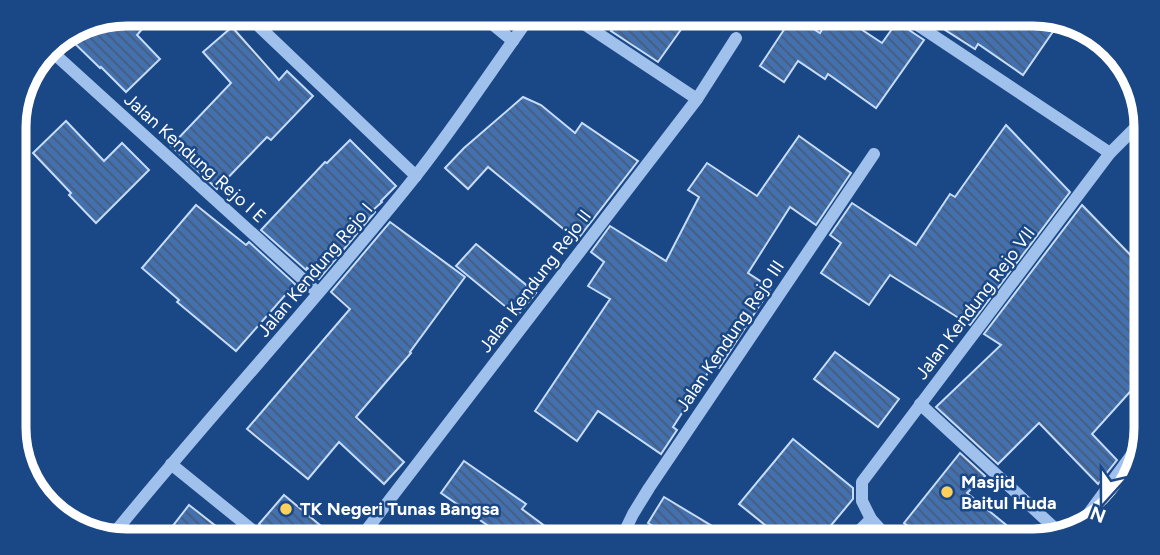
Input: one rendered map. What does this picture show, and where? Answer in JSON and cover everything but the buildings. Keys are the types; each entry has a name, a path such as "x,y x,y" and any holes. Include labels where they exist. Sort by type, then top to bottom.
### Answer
{"street":[{"path":"259,26 416,176"},
{"path":"495,26 513,41"},
{"name":"Jalan Kendung Rejo I","path":"118,528 416,176 524,26"},
{"path":"587,26 696,99"},
{"path":"919,26 1110,153"},
{"name":"Jalan Kendung Rejo II","path":"367,529 696,99 736,38"},
{"name":"Jalan Kendung Rejo I E","path":"56,55 318,293"},
{"name":"Jalan Kendung Rejo VII","path":"871,519 862,501 862,482 1110,153 1134,129"},
{"name":"Jalan Kendung Rejo III","path":"626,529 649,488 874,154"},
{"path":"920,404 1053,527"},
{"path":"171,464 251,529"},
{"path":"1093,509 1127,464"},
{"path":"861,529 871,519 880,529"}],"place":[{"name":"Masjid Baitul Huda","path":"947,492"},
{"name":"TK Negeri Tunas Bangsa","path":"286,509"}]}
